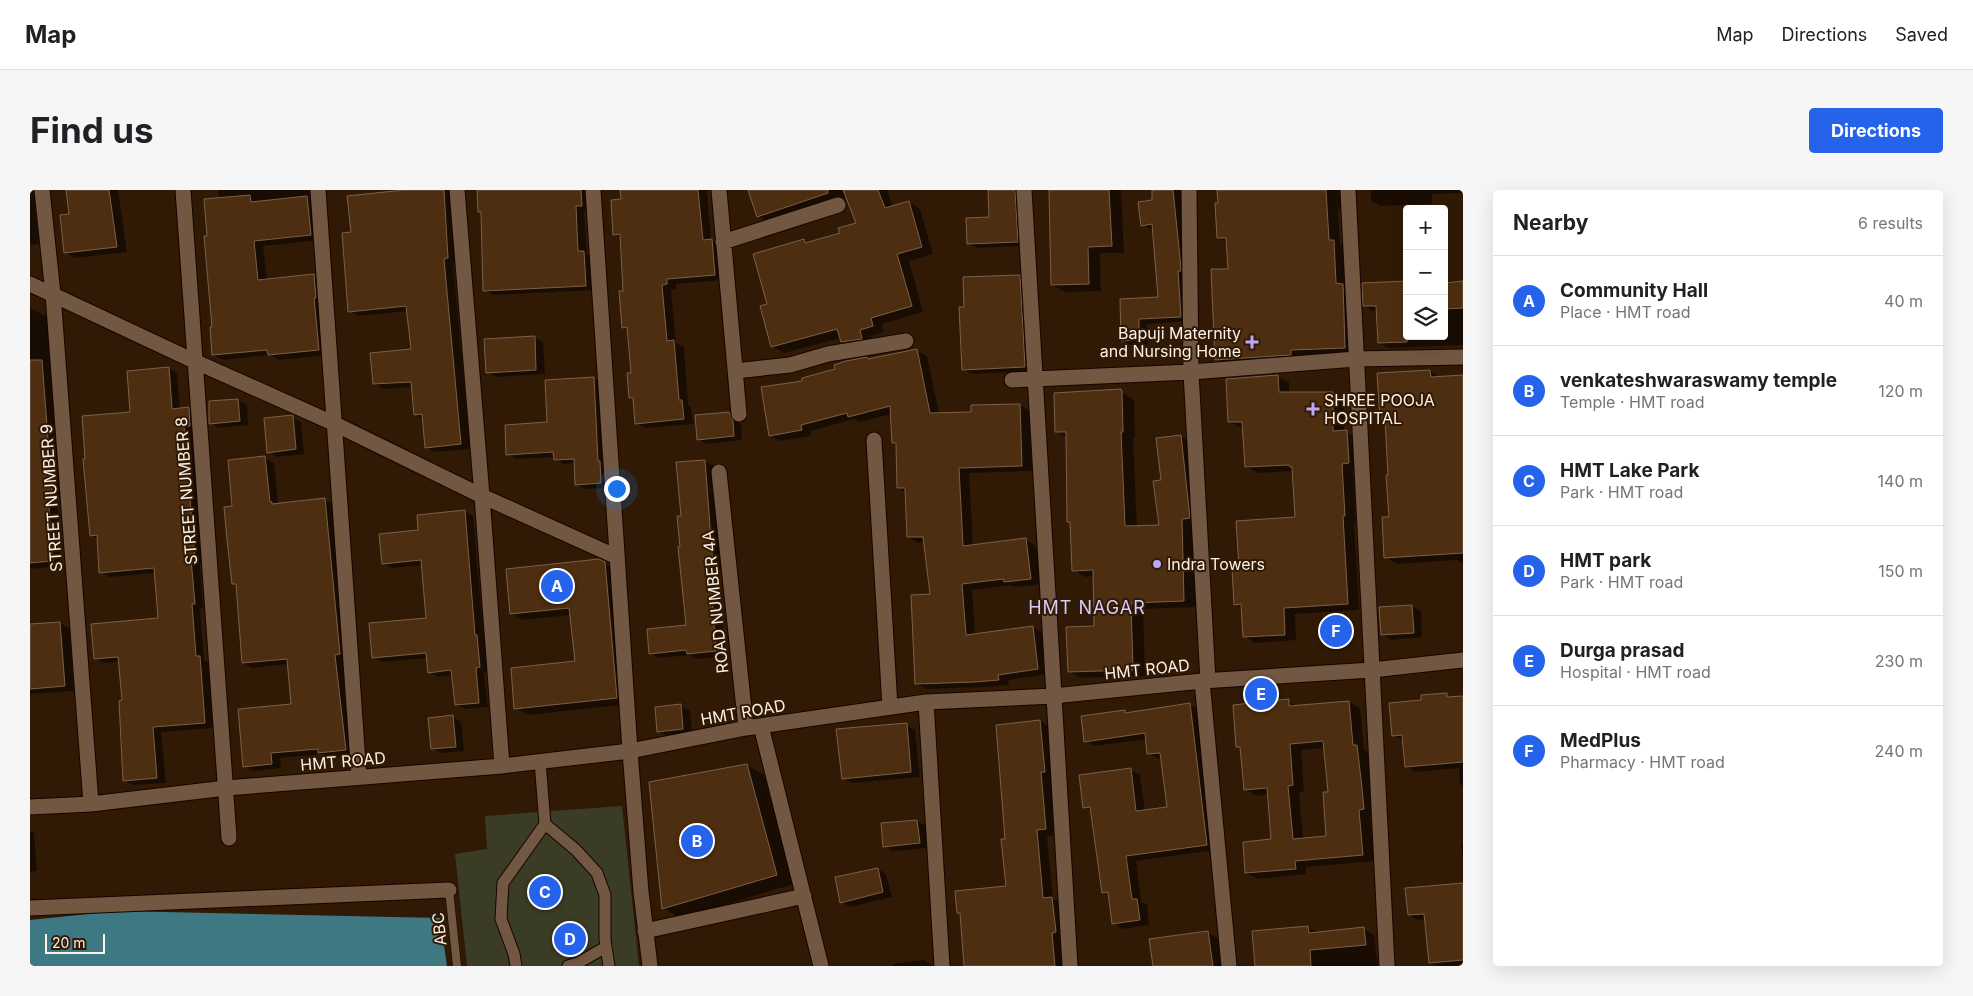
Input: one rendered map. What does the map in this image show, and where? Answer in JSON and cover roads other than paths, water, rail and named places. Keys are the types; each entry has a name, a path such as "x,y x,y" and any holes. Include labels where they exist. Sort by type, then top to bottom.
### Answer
{"street":[{"name":"STREET NUMBER 9","path":"42,190 54,294 91,804"},
{"name":"STREET NUMBER 8","path":"183,190 229,838"},
{"path":"318,190 359,777"},
{"path":"457,190 502,766"},
{"path":"593,190 630,751 645,931 650,966"},
{"path":"719,190 739,414"},
{"path":"1024,190 1070,966"},
{"path":"1189,190 1192,372 1205,681 1229,966"},
{"path":"1348,190 1387,966"},
{"path":"723,242 838,205"},
{"path":"30,284 194,362 335,424 482,496 618,557"},
{"path":"735,372 790,365 828,354 906,341"},
{"path":"1012,380 1192,372 1356,359 1463,356"},
{"path":"874,440 890,706"},
{"name":"ROAD NUMBER 4A","path":"719,472 753,727 804,896 822,966"},
{"name":"HMT ROAD","path":"30,807 91,804 226,788 540,762 630,751 753,727 926,702 1053,696 1205,681 1372,670 1463,660"},
{"path":"926,702 942,966"},
{"path":"516,966 514,954 501,920 503,883 545,824 540,762"},
{"path":"545,824 576,850 597,872 605,895 606,946 609,966"},
{"path":"30,908 449,890"},
{"path":"645,931 804,896"},
{"path":"568,966 578,963 606,946"}],"lane":[{"name":"ABC","path":"449,890 456,966"}],"water":[{"path":"118,911 440,918 447,966 30,966 30,920"}],"place":[{"name":"Bapuji Maternity and Nursing Home","path":"1252,342"},
{"name":"SHREE POOJA HOSPITAL","path":"1313,409"},
{"name":"Indra Towers","path":"1157,564"},
{"name":"Community Hall","path":"557,586"},
{"name":"MedPlus","path":"1336,631"},
{"name":"Durga prasad","path":"1261,694"},
{"name":"venkateshwaraswamy temple","path":"697,841"},
{"name":"HMT Lake Park","path":"545,892"},
{"name":"HMT park","path":"570,939"}],"district":[{"name":"HMT NAGAR","path":"1087,608"}]}
